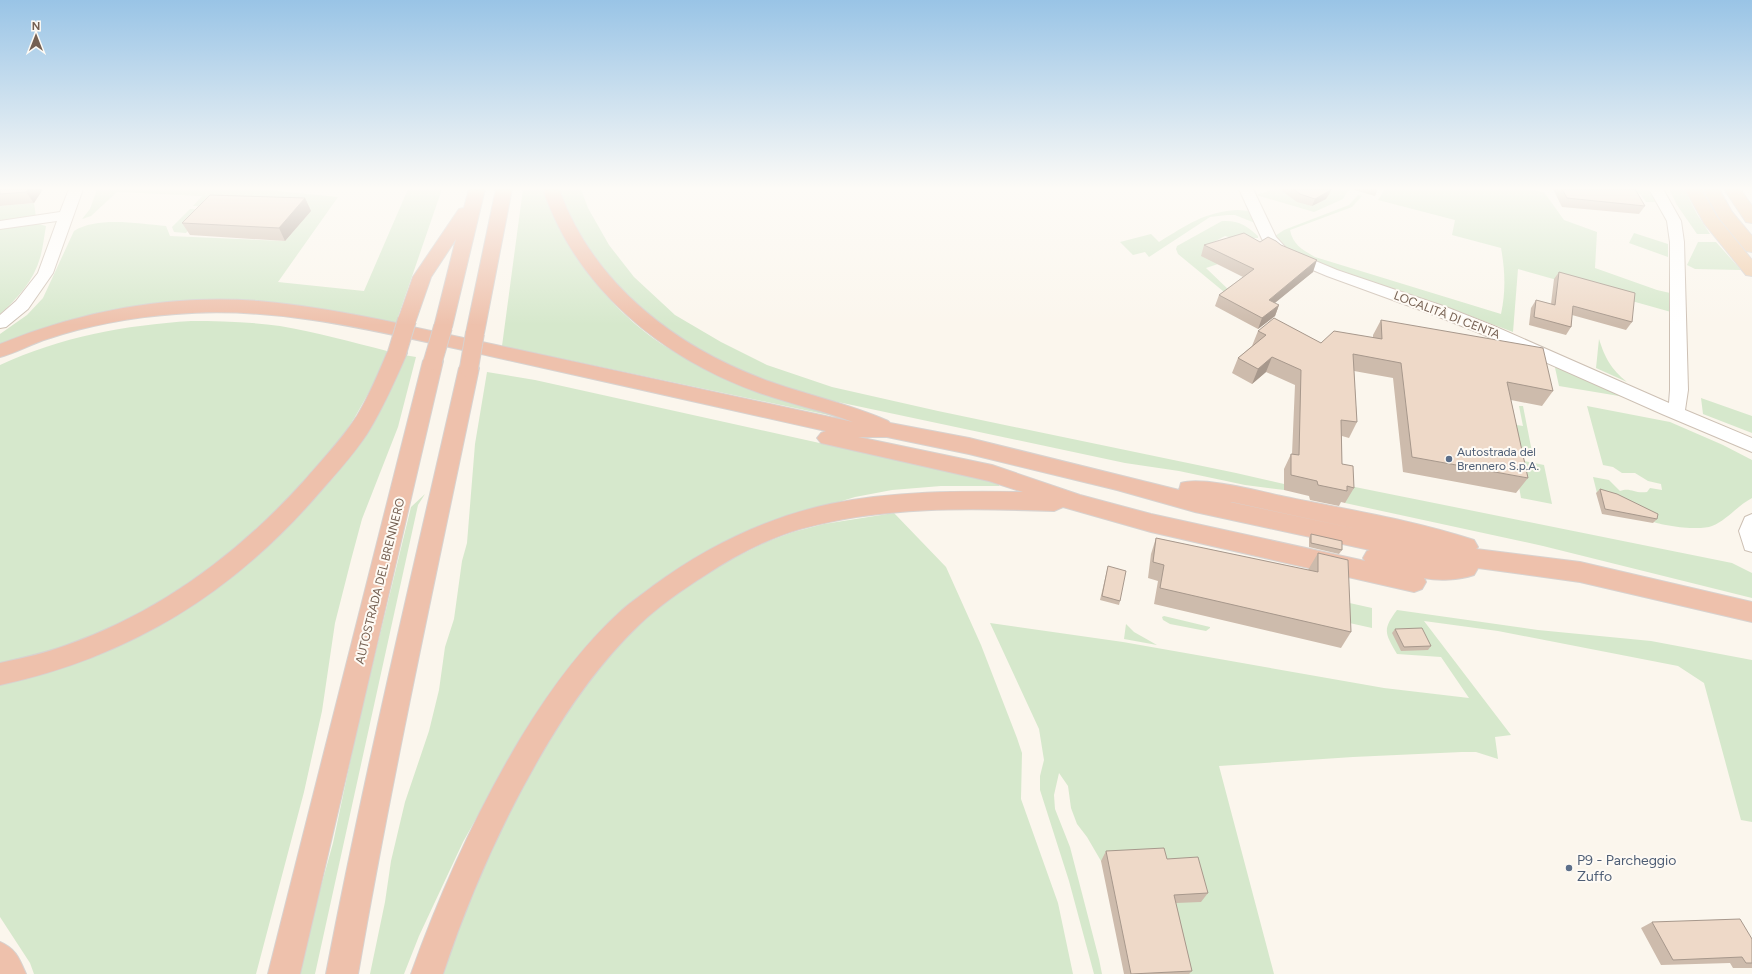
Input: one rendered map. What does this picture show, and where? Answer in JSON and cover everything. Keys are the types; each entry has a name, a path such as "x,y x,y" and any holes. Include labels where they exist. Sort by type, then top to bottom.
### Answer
{"highway":[{"path":"0,674 38,666 82,651 126,632 168,610 240,557 273,527 308,492 359,430 374,403 397,353 422,277 449,234"},
{"name":"AUTOSTRADA DEL BRENNERO","path":"284,974 433,361 443,327 465,234"},
{"path":"342,974 359,881 392,720 469,368 495,234"},
{"path":"572,234 596,272 619,298 647,325 684,351 726,372 763,387 854,414 887,430"},
{"path":"1722,234 1752,271"},
{"path":"1742,234 1752,247"},
{"path":"0,351 39,335 85,322 140,312 192,307 257,308 331,317 394,329 851,429 887,430 969,446 1117,482 1232,494 1421,534 1535,565 1580,572 1752,612"},
{"path":"0,361 60,339 100,328 143,321 184,317 227,317 287,322 500,366 992,473 1077,503 1151,523 1414,582"},
{"path":"1117,482 1178,514 1432,570 1535,565"},
{"path":"427,974 434,951 480,838 513,776 550,715 572,683 629,619 673,585 702,564 769,531 799,520 841,510 937,499 1077,503"},
{"path":"0,958 10,974"}],"street":[{"path":"0,323 22,305 40,280 48,266 59,234"},
{"name":"LOCALITÀ DI CENTA","path":"1267,234 1269,239 1282,252 1332,273 1481,327 1752,445"},
{"path":"1676,234 1679,390 1676,413"},
{"path":"1752,522 1749,531 1752,544"}],"green space":[{"path":"0,234 45,234 40,258 34,274 13,302 0,314"},
{"path":"72,234 169,234 170,236 285,241 291,234 312,234 278,282 364,291 388,234 426,234 395,326 195,304 0,347 0,334 27,315 43,298"},
{"path":"517,234 563,234 592,279 609,298 627,317 668,348 688,360 709,369 842,418 502,346"},
{"path":"578,234 603,234 609,245 634,277 675,315 721,342 767,365 832,387 938,411 1236,473 1284,484 1284,490 1245,485 1179,471 1125,463 800,394 728,368 655,326 600,273"},
{"path":"1151,234 1159,242 1171,234 1183,234 1149,257 1145,252 1133,255 1120,242"},
{"path":"1198,234 1256,234 1258,236 1258,238 1232,238 1225,236 1212,243 1221,263 1206,268 1232,293 1229,296 1178,254 1176,249 1177,246"},
{"path":"1277,234 1291,234 1296,243 1315,257 1501,314 1504,297 1504,281 1501,248 1452,235 1597,234 1595,268 1657,290 1670,293 1671,312 1518,269 1513,332 1444,306 1342,274 1286,249 1275,236"},
{"path":"1633,234 1638,234 1668,244 1668,257 1629,243"},
{"path":"1698,242 1716,242 1741,270 1695,269 1687,265"},
{"path":"191,321 236,322 280,326 320,334 387,351 378,376 342,437 317,469 270,521 192,584 111,629 55,653 0,667 0,365 46,347 94,334 118,329"},
{"path":"1599,339 1609,363 1627,382 1596,368"},
{"path":"404,355 416,357 398,427 362,519 351,560 335,623 322,711 304,792 256,974 34,974 30,963 0,917 0,683 193,605 222,585 280,534 334,477 372,427"},
{"path":"1554,363 1625,397 1559,386"},
{"path":"487,372 535,380 1000,483 999,486 941,486 892,490 855,497 777,521 695,559 500,776 463,842 419,936 404,974 370,974 385,902 391,861 405,802 429,731 439,690 445,647 454,619 462,561 467,543 475,444"},
{"path":"1701,398 1752,416 1752,433 1703,414"},
{"path":"1519,406 1523,406 1532,452 1527,451 1519,445 1504,423 1523,426"},
{"path":"1587,406 1670,422 1723,445 1752,460 1752,498 1727,517 1712,526 1690,528 1656,523 1619,501 1597,493 1593,477 1609,480 1620,491 1627,490 1647,492 1650,488 1662,490 1661,484 1648,481 1635,473 1622,473 1613,467 1603,465"},
{"path":"1514,459 1544,465 1552,504 1521,498"},
{"path":"1345,485 1732,563 1752,573 1752,598 1543,546 1345,503"},
{"path":"425,494 418,505 315,974 300,974 315,908 333,843 357,729 411,507"},
{"path":"894,513 946,567 981,645 1022,753 1021,799 1058,903 1073,974 434,974 539,742 623,639 670,596 726,562 766,542 793,532 824,524"},
{"path":"1345,602 1372,608 1372,628 1345,622"},
{"path":"1397,610 1538,630 1651,641 1752,660 1752,822 1741,820 1704,683 1678,666 1498,631 1424,621 1511,735 1495,737 1498,759 1476,752 1462,752 1353,757 1219,766 1274,974 1185,974 1101,861 1087,837 1077,824 1071,808 1068,786 1059,773 1054,795 1055,809 1070,847 1099,959 1102,974 1094,974 1069,881 1040,790 1040,776 1044,760 1039,729 990,623 1123,642 1384,688 1469,698 1441,657 1397,654 1388,636 1387,627"},
{"path":"1164,616 1210,628 1206,631 1170,624 1163,620 1162,617"},
{"path":"1126,624 1134,632 1157,645 1124,639"}],"building":[{"path":"1239,234 1247,234 1260,242 1268,237 1281,245 1317,260 1269,300 1279,305 1262,318 1219,295 1254,269 1204,245"},
{"path":"1559,272 1635,293 1632,322 1573,306 1571,327 1534,317 1536,300 1555,305"},
{"path":"1274,318 1321,343 1334,331 1382,339 1381,320 1543,348 1553,391 1507,382 1528,478 1412,457 1401,363 1353,354 1357,422 1341,420 1342,464 1353,466 1354,488 1347,486 1347,491 1318,485 1317,481 1291,475 1291,454 1299,455 1301,370 1272,357 1258,369 1238,358 1266,335 1258,331"},
{"path":"1600,489 1617,494 1658,514 1657,519 1605,509"},
{"path":"1311,534 1342,541 1342,550 1311,543"},
{"path":"1156,538 1318,572 1318,553 1348,560 1351,632 1160,588 1164,565 1153,562"},
{"path":"1108,566 1126,571 1120,601 1102,596"},
{"path":"1422,628 1431,646 1404,647 1395,629"},
{"path":"1164,848 1167,859 1198,857 1208,893 1174,895 1192,971 1131,974 1106,851"},
{"path":"1740,919 1752,939 1752,963 1746,963 1742,957 1673,960 1652,922"}],"place":[{"name":"Autostrada del Brennero S.p.A.","path":"1449,459"},
{"name":"P9 - Parcheggio Zuffo","path":"1569,868"}]}
